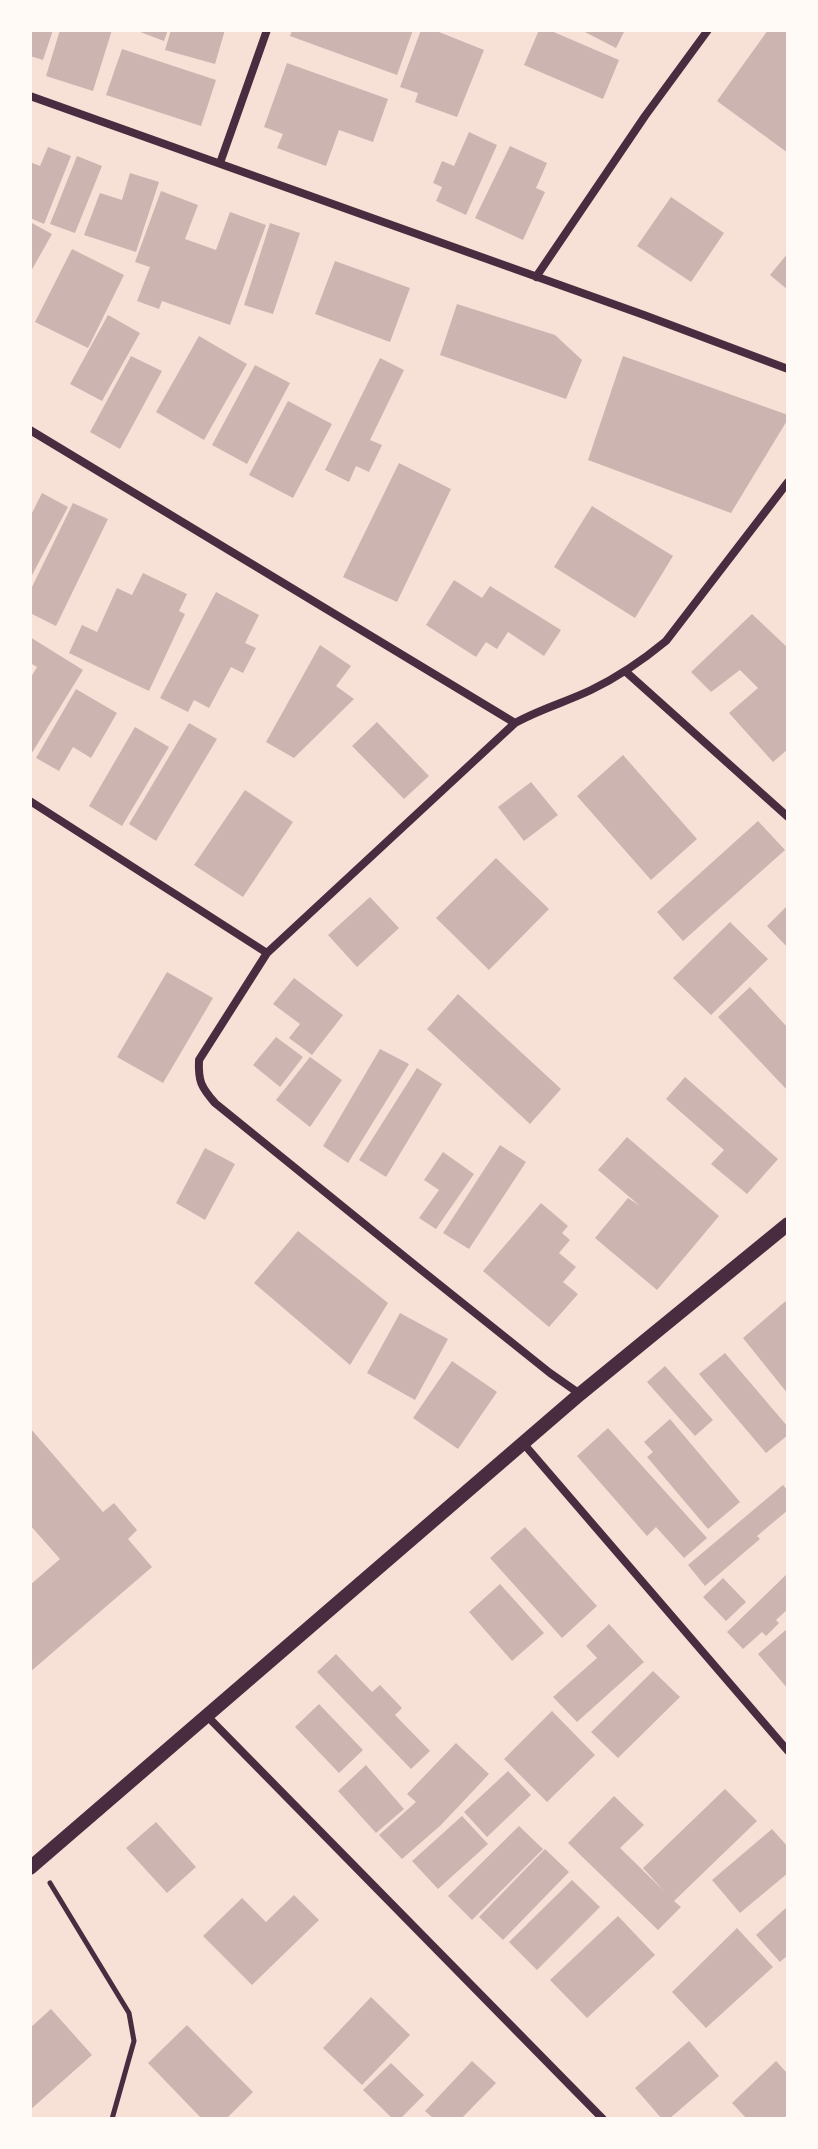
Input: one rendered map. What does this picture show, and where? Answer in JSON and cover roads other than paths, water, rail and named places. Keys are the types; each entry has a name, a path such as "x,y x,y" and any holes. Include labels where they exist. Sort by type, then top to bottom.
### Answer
{"street":[{"path":"220,163 267,30"},
{"path":"536,277 645,116 708,30"},
{"path":"30,96 788,369"},
{"path":"30,430 515,723"},
{"path":"580,1394 215,1103 198,1077 199,1060 267,953 515,723 591,690 625,671 666,641 788,482"},
{"path":"625,671 788,817"},
{"path":"30,801 267,953"},
{"path":"34,1865 580,1394 788,1224"},
{"path":"523,1443 788,1751"},
{"path":"208,1717 603,2119"}]}
